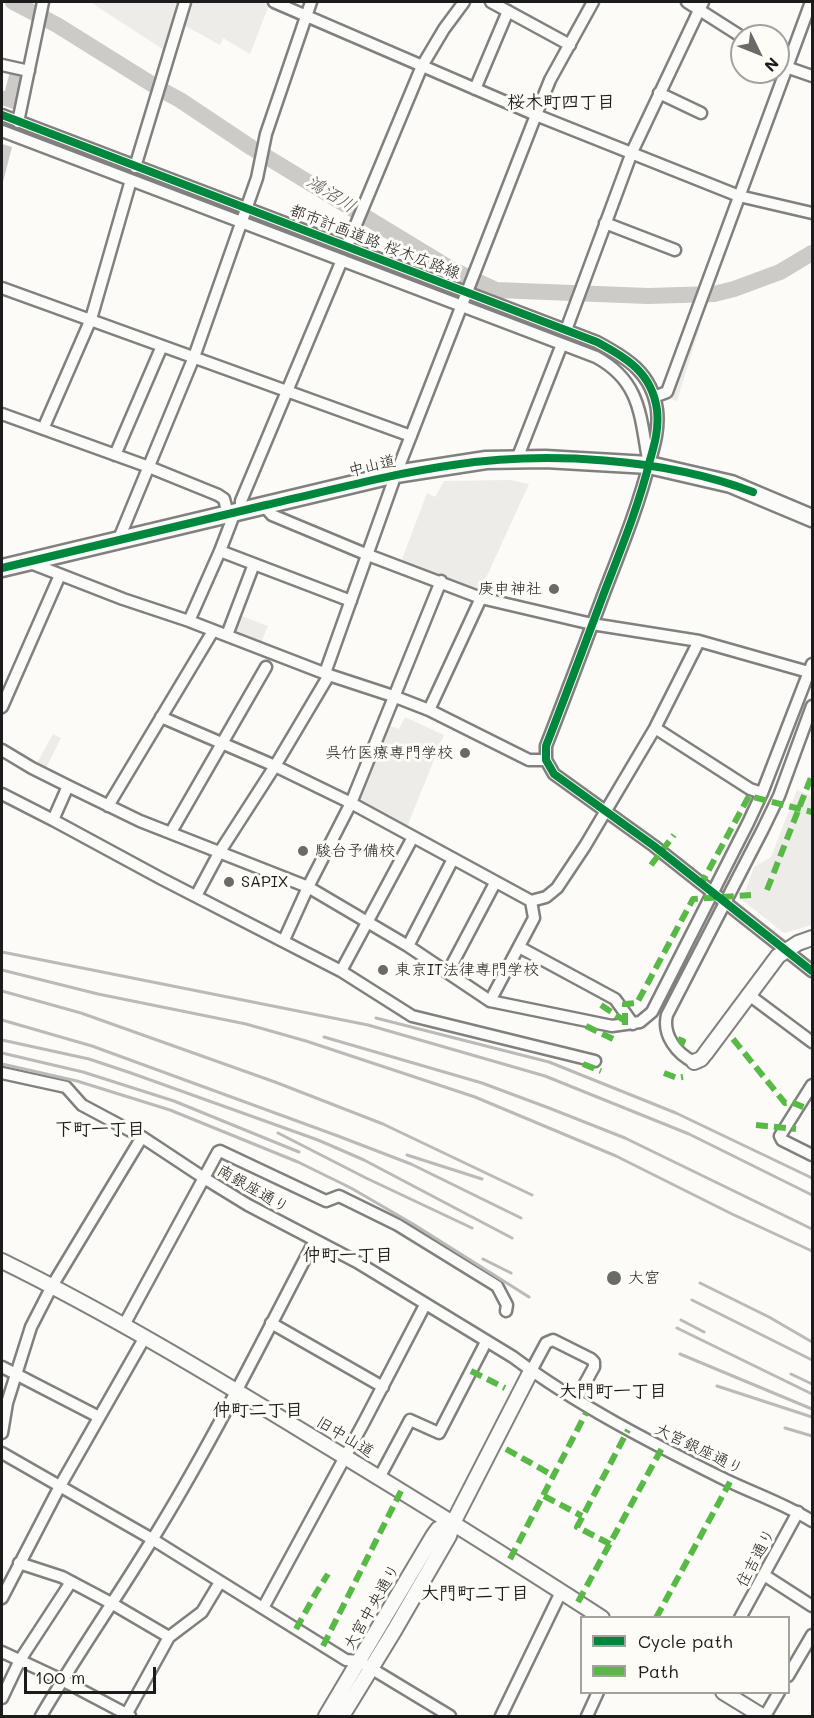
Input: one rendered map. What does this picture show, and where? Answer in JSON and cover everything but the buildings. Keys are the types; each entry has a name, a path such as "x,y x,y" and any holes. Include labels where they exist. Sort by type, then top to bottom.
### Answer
{"highway":[{"name":"中山道","path":"2,565 28,562 396,474 453,465 517,459 649,465 731,484 813,518"}],"main road":[{"path":"694,1062 701,1059 782,953 798,943 813,938"},
{"name":"旧中山道","path":"2,1264 52,1286 237,1390 453,1522 600,1616"},
{"name":"大宮中央通り","path":"326,1716 365,1665 449,1536 453,1522 531,1371"},
{"name":"大宮中央通り","path":"342,1716 365,1665"},
{"path":"726,1694 763,1716"}],"street":[{"path":"135,166 184,2"},
{"path":"274,2 536,115 739,196 813,213"},
{"path":"118,541 194,357 257,177 266,134 311,2"},
{"path":"347,246 422,66 444,29 464,2"},
{"path":"491,2 570,45"},
{"path":"196,896 219,853 275,766 327,674 396,474 536,115 550,80 593,2"},
{"path":"687,2 701,5 730,28"},
{"path":"790,47 811,2"},
{"path":"18,122 42,5"},
{"path":"566,330 632,152 701,5"},
{"path":"475,89 508,11"},
{"path":"2,64 28,71"},
{"path":"790,67 813,76"},
{"path":"654,397 668,392 739,196 775,84"},
{"path":"659,93 701,113"},
{"name":"都市計画道路 桜木広路線","path":"2,115 347,246 471,283 566,330 597,342 626,358 645,378 654,397 657,409 657,432 649,465"},
{"name":"都市計画道路 桜木広路線","path":"2,131 463,305 610,364 626,380 637,401 649,465"},
{"path":"43,429 91,319 131,180"},
{"path":"605,222 675,250"},
{"path":"189,621 342,260"},
{"path":"2,288 411,436"},
{"path":"517,459 562,344"},
{"path":"114,455 162,346"},
{"path":"2,414 149,467 222,497 235,512"},
{"path":"649,465 633,517 546,746 546,760 554,774 713,892 782,953 813,971"},
{"path":"2,750 32,768 108,806 219,853 308,886 408,946 490,1001 612,1026 644,1020 652,1012 762,793 812,670 699,641 592,624 482,597 368,555 272,515 264,506"},
{"path":"220,551 351,601"},
{"path":"28,562 123,599 189,621 429,710 529,760 546,760"},
{"path":"227,635 254,564"},
{"path":"2,707 60,575"},
{"path":"284,940 308,886 351,803 441,581"},
{"path":"429,710 482,597"},
{"path":"108,806 213,631"},
{"path":"161,717 275,766 351,803 531,901 546,897 557,888 655,728 699,641"},
{"path":"171,832 266,667"},
{"path":"694,1062 680,1054 674,1046 665,1021 669,1008 779,796 813,706"},
{"path":"655,728 750,789 762,793"},
{"path":"53,820 68,786"},
{"path":"2,794 284,940 341,971 412,1016 595,1061"},
{"path":"341,971 413,837"},
{"path":"408,946 453,859"},
{"path":"448,972 495,883"},
{"path":"490,1001 534,918 531,901"},
{"path":"519,947 615,999 633,1023"},
{"path":"749,995 813,1042"},
{"name":"南銀座通り","path":"2,1073 66,1087 82,1105 142,1137 204,1178 269,1216 357,1262 513,1357 531,1371"},
{"path":"813,1085 780,1136 782,1140 813,1155"},
{"path":"2,1433 7,1403 31,1327 52,1286 142,1137"},
{"path":"124,1325 220,1151 326,1201 339,1196 398,1225 497,1286 507,1305 506,1311"},
{"path":"41,1716 153,1539 237,1390 315,1240"},
{"path":"263,1608 425,1305"},
{"path":"271,1323 383,1387"},
{"path":"2,1598 60,1486 144,1337"},
{"path":"531,1371 546,1343 550,1340 591,1359 594,1367 577,1398"},
{"path":"379,1478 410,1420 439,1433 488,1343"},
{"path":"2,1367 99,1417"},
{"name":"大宮銀座通り","path":"531,1371 643,1439 813,1521"},
{"path":"2,1454 153,1539 346,1660 365,1665 450,1716"},
{"name":"住吉通り","path":"741,1616 798,1512"},
{"path":"19,1563 70,1582 169,1637"},
{"path":"764,1575 813,1606"},
{"path":"2,1698 20,1660 70,1582"},
{"path":"2,1652 62,1680 128,1716 169,1637 202,1612 220,1582"},
{"path":"501,1716 561,1592"},
{"path":"790,1674 813,1635"},
{"path":"587,1716 597,1694"},
{"path":"763,1716 778,1694"}],"shaded area":[{"path":"90,2 177,2 164,50"},
{"path":"189,2 261,2 269,5 250,54 223,38 220,45 182,24"},
{"path":"10,71 24,74 18,111 2,105 2,90 5,91"},
{"path":"2,144 12,147 2,186"},
{"path":"696,321 701,323 677,401 668,398"},
{"path":"510,480 529,484 480,591 401,562 427,493 435,497 444,481"},
{"path":"239,615 268,626 261,642 233,631"},
{"path":"405,717 444,735 407,827 362,801 359,796 387,725 399,729"},
{"path":"53,734 61,738 46,768 37,763"},
{"path":"797,790 812,796 812,925 784,933 742,900 754,867 771,857"}],"waterway":[{"name":"鴻沼川","path":"13,2 57,25 180,100 252,148 453,270 496,290 648,296 714,294 780,272 812,253"}],"railway":[{"path":"2,952 368,1025 545,1076 689,1134 812,1195"},
{"path":"2,970 98,994 246,1024 306,1041 475,1097 616,1156 812,1251"},
{"path":"2,991 81,1013 275,1082 383,1124 532,1195"},
{"path":"376,1018 549,1062 676,1113 812,1178"},
{"path":"2,1020 92,1046 338,1136 411,1164 521,1218"},
{"path":"324,1037 482,1083 549,1108 625,1138 812,1229"},
{"path":"2,1040 89,1059 318,1140 364,1160 512,1238"},
{"path":"2,1053 83,1072 174,1101 299,1152"},
{"path":"2,1064 77,1081 170,1110 298,1162 351,1188 413,1224 529,1297"},
{"path":"278,1133 472,1228"},
{"path":"407,1155 482,1179"},
{"path":"483,1259 511,1273"},
{"path":"700,1283 769,1317 812,1342"},
{"path":"692,1300 812,1360"},
{"path":"681,1320 704,1332"},
{"path":"677,1328 812,1394"},
{"path":"680,1354 812,1409"},
{"path":"791,1374 812,1384"},
{"path":"717,1386 812,1417"},
{"path":"785,1428 812,1436"}],"marked path":[{"path":"767,890 812,775"},
{"path":"700,886 749,796 812,812"},
{"path":"651,865 674,835"},
{"path":"625,1025 625,1004 637,1003 693,899 751,895"},
{"path":"601,1005 625,1021"},
{"path":"586,1026 615,1040"},
{"path":"678,1039 683,1041 681,1045"},
{"path":"733,1039 785,1103 791,1102 808,1109"},
{"path":"583,1064 601,1071"},
{"path":"664,1073 677,1078 683,1077"},
{"path":"756,1125 796,1129"},
{"path":"471,1371 505,1388"},
{"path":"510,1559 586,1413"},
{"path":"610,1544 577,1527 628,1430"},
{"path":"578,1602 662,1448"},
{"path":"506,1449 554,1476"},
{"path":"657,1616 730,1482"},
{"path":"323,1646 401,1491"},
{"path":"544,1496 582,1516"},
{"path":"296,1629 328,1574"}],"cycle path":[{"path":"2,115 597,342 628,361 644,376 650,386 657,410 655,441 641,494 546,746 546,760 554,774 654,846 812,971"},
{"path":"2,568 382,478 489,461 565,458 604,460 682,471 753,492"}],"place":[{"name":"庚申神社","path":"554,589"},
{"name":"呉竹医療専門学校","path":"465,753"},
{"name":"駿台予備校","path":"303,851"},
{"name":"SAPIX","path":"229,882"},
{"name":"東京IT法律専門学校","path":"383,970"},
{"name":"大宮","path":"614,1278"}],"district":[{"name":"桜木町四丁目","path":"561,102"},
{"name":"下町一丁目","path":"100,1129"},
{"name":"仲町一丁目","path":"348,1255"},
{"name":"大門町一丁目","path":"613,1391"},
{"name":"仲町二丁目","path":"258,1410"},
{"name":"大門町二丁目","path":"475,1593"}]}
